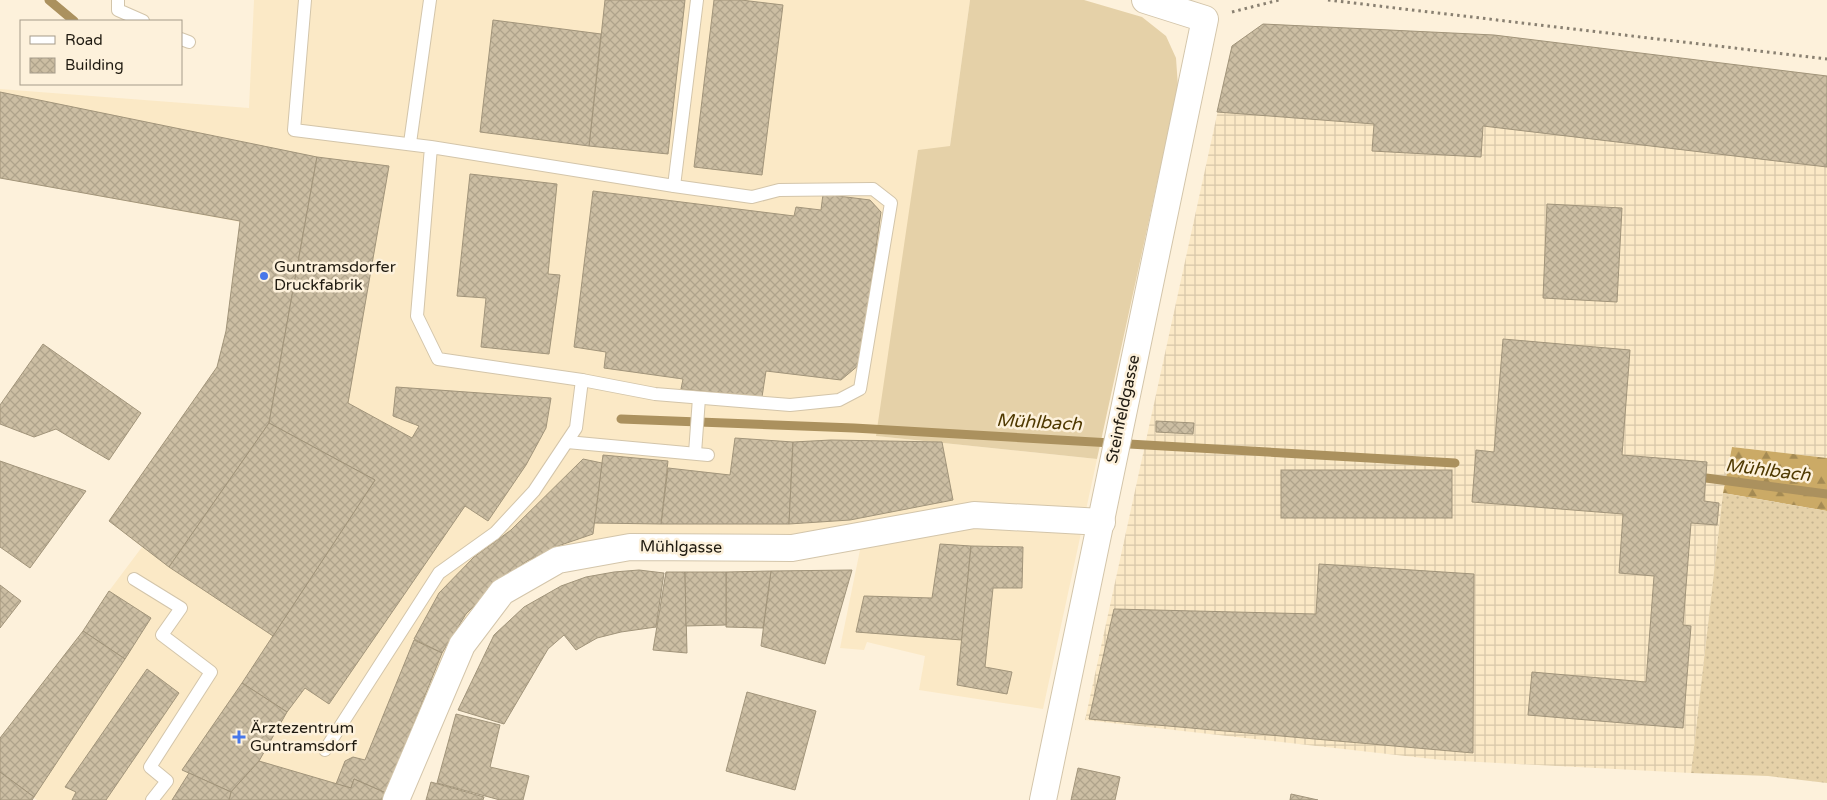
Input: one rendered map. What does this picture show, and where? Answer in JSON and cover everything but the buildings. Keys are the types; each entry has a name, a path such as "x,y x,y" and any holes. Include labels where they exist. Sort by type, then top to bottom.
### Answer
{"street":[{"path":"1145,0 1204,19"},
{"name":"Steinfeldgasse","path":"1043,800 1102,522 1112,463 1204,19"},
{"name":"Mühlgasse","path":"396,800 462,645 502,592 558,560 630,547 792,548 974,515 1102,522"}],"lane":[{"path":"118,0 118,10 141,20"},
{"path":"305,0 294,130 410,143 752,197 778,190 873,189 891,203 860,389 839,400 790,405 698,404 582,380 438,359 418,316 431,147"},
{"path":"410,143 430,0"},
{"path":"674,186 697,0"},
{"path":"325,750 440,573 495,532 534,491 576,428 582,380"},
{"path":"567,442 702,454 697,434 698,404"},
{"path":"134,579 180,608 162,635 211,672 150,767 167,781 152,800"}],"path":[{"path":"1204,19 1279,0"},
{"path":"1328,0 1827,59"}],"shaded area":[{"path":"254,0 970,0 950,146 876,436 1097,459 1043,709 919,690 925,656 867,642 864,650 840,648 861,545 630,547 502,592 396,800 37,800 0,772 0,738 83,631 109,591 142,547 109,521 217,367 226,331 240,222 0,178 0,89 249,108"},
{"path":"970,0 1084,0 1142,17 1166,36 1176,58 1178,87 1097,459 876,436 918,150 950,146"},
{"path":"1263,24 1494,35 1827,76 1827,458 1732,447 1723,493 1691,773 1441,760 1085,720 1232,46"},
{"path":"1723,493 1827,511 1827,783 1768,776 1691,773"}],"green space":[{"path":"1732,447 1827,458 1827,511 1723,493"}],"waterway":[{"name":"Mühlbach","path":"49,0 73,20"},
{"name":"Mühlbach","path":"621,419 854,428 1455,463"},
{"name":"Mühlbach","path":"1706,478 1827,494"}],"place":[{"name":"Guntramsdorfer Druckfabrik","path":"264,276"},
{"name":"Ärztezentrum Guntramsdorf","path":"239,737"}]}
